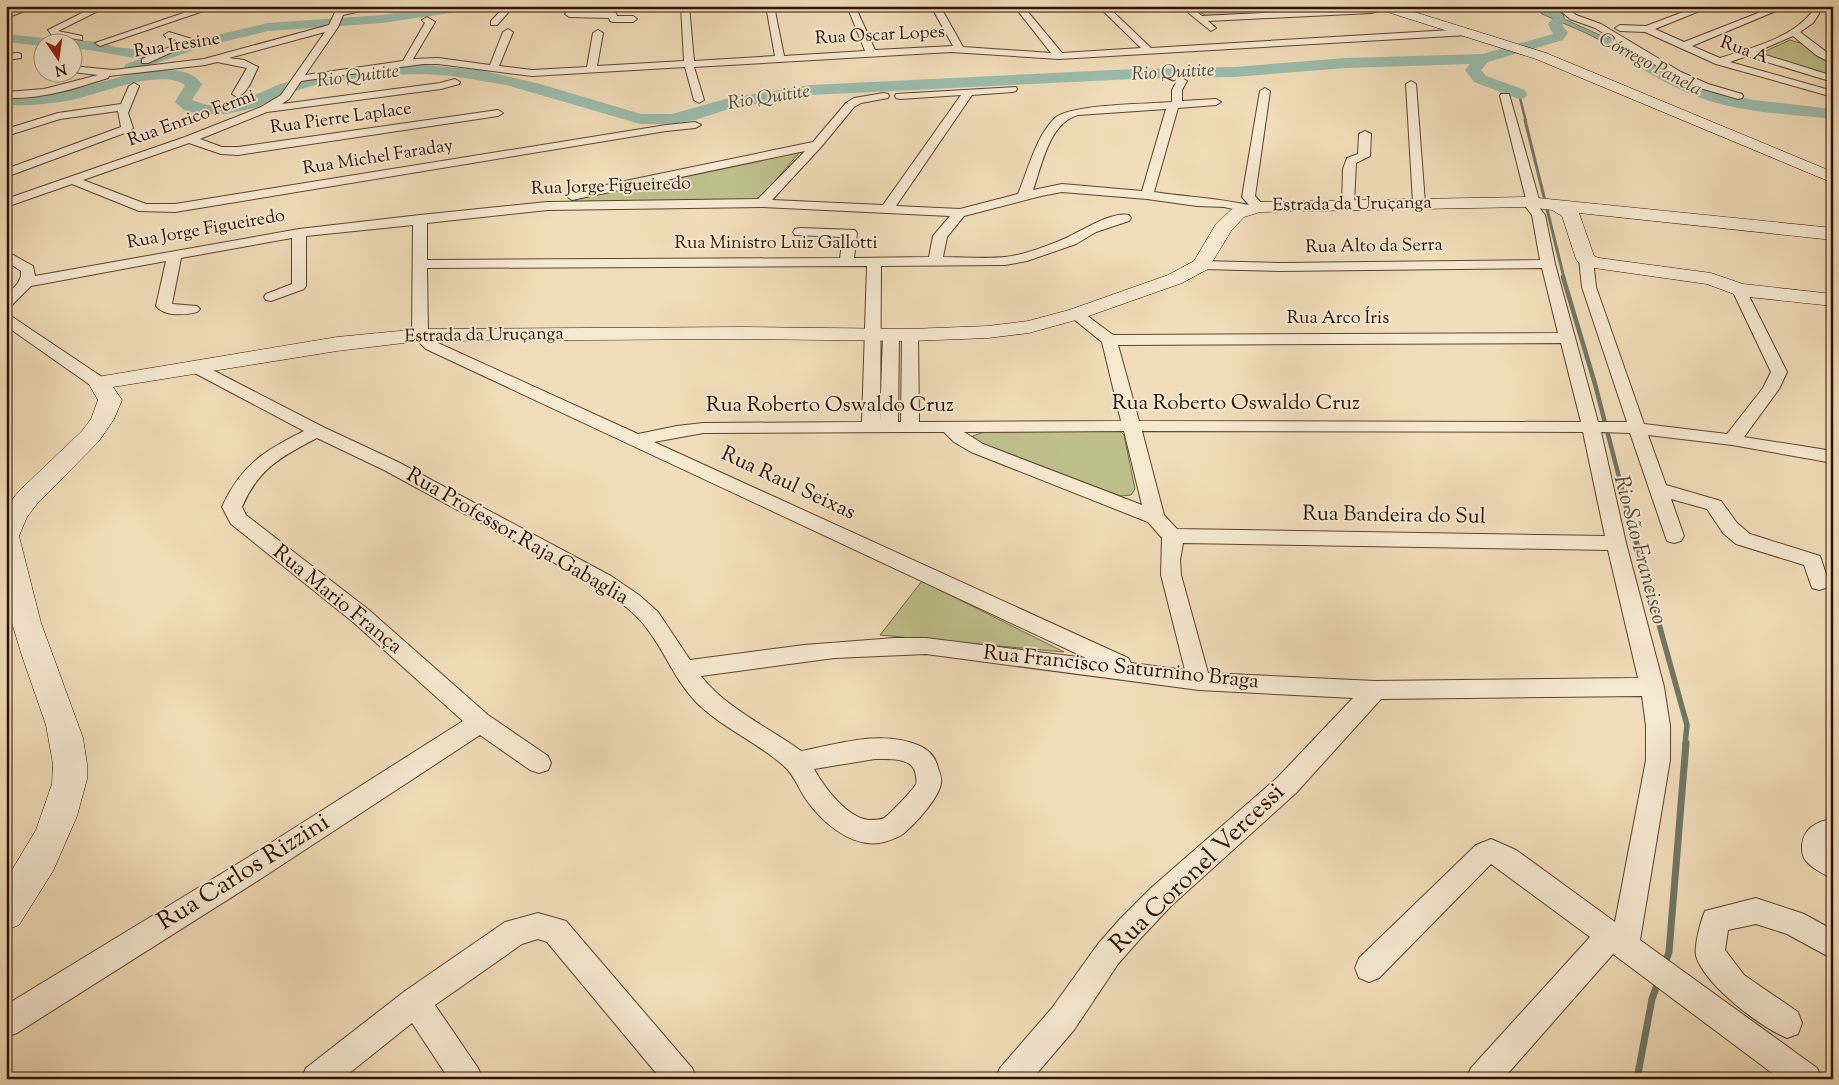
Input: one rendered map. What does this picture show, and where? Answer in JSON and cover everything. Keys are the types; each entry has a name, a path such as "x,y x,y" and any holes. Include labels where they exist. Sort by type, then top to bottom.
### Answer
{"street":[{"path":"6,15 34,6"},
{"path":"54,32 53,30 104,6"},
{"path":"133,6 159,7"},
{"path":"100,43 214,6"},
{"name":"Rua Iresine","path":"115,72 205,62 380,6"},
{"path":"494,23 510,6"},
{"path":"685,6 689,64 699,100"},
{"path":"770,6 780,58"},
{"path":"851,6 871,53"},
{"path":"935,6 959,48"},
{"path":"1018,6 1058,56"},
{"path":"1102,6 1150,52"},
{"path":"1184,6 1234,47"},
{"path":"1559,6 1573,17 1598,26 1677,74 1704,86 1738,96"},
{"path":"1620,28 1647,29 1708,6"},
{"path":"1685,45 1784,6"},
{"path":"1720,62 1794,32 1813,18 1816,12 1814,6"},
{"path":"1201,20 1371,10 1387,7 1528,52 1833,178"},
{"path":"612,15 633,19"},
{"path":"265,109 285,97 337,19"},
{"path":"407,62 430,22 427,20"},
{"name":"Rua A","path":"1647,29 1720,62 1774,79 1833,94"},
{"path":"493,70 508,32"},
{"name":"Rua Oscar Lopes","path":"293,84 347,71 407,62 438,61 493,70 532,73 959,48 1058,56 1468,32"},
{"path":"1794,32 1819,53 1833,61"},
{"path":"591,70 598,33"},
{"path":"6,95 27,96 54,91 115,72 189,42 169,35"},
{"path":"1745,52 1833,79"},
{"path":"6,57 18,56"},
{"path":"205,62 240,62 253,67 237,94"},
{"path":"304,68 347,71"},
{"path":"82,70 115,72"},
{"path":"1147,195 1175,105 1177,90 1182,81"},
{"name":"Rua Enrico Fermi","path":"6,203 189,139 265,109 455,82"},
{"path":"1410,84 1419,203"},
{"path":"6,172 122,131 127,127 123,117 134,86"},
{"path":"900,96 1012,89"},
{"path":"1255,208 1248,197 1265,91"},
{"path":"888,208 969,92"},
{"path":"762,203 817,145 850,105 858,100 884,96"},
{"path":"1505,96 1546,205 1593,266 1711,279 1739,290 1833,300"},
{"path":"1024,196 1057,122 1065,116 1078,112 1216,102"},
{"path":"6,133 64,115 125,107"},
{"name":"Rua Pierre Laplace","path":"189,139 221,150 238,151 498,112"},
{"name":"Rua Michel Faraday","path":"72,180 144,208 175,208 694,125"},
{"path":"1348,203 1349,166 1351,161 1364,156 1365,134"},
{"path":"547,206 573,196 817,145"},
{"path":"1030,182 1046,190"},
{"name":"Rua Jorge Figueiredo","path":"27,282 299,233 547,206 762,203 960,213 1046,190 1075,188 1197,202 1224,203 1255,208"},
{"name":"Rua Jorge Figueiredo","path":"1197,202 1229,220"},
{"name":"Estrada da Uruçanga","path":"99,383 336,344 420,335 891,334 1009,330 1029,327 1076,314 1175,279 1201,264 1229,220 1238,213 1255,208 1348,203 1546,205 1578,209 1593,208 1833,234"},
{"path":"1482,1079 1627,946 1658,760 1658,726 1652,687 1616,543 1595,427 1548,264 1538,215 1546,205"},
{"path":"935,262 940,236 960,213"},
{"name":"Rua Ministro Luiz Gallotti","path":"420,264 997,261 1022,258 1071,241 1092,229 1124,218"},
{"path":"420,219 420,335"},
{"path":"800,232 850,233 847,262"},
{"path":"272,297 299,286 299,233"},
{"path":"6,254 28,269 30,275 27,282 6,303"},
{"path":"175,254 164,306 168,309 192,309"},
{"path":"874,262 910,428"},
{"name":"Rua Alto da Serra","path":"1201,264 1280,267 1548,264"},
{"path":"1593,266 1589,287 1633,428 1658,489 1674,536"},
{"path":"1739,290 1740,286 1748,284 1833,294"},
{"path":"1732,440 1771,389 1779,372 1739,290"},
{"path":"1076,314 1109,340 1155,517"},
{"path":"6,320 99,383 110,400 103,418 84,442 29,495 10,522 6,536 10,581 68,740 70,780 59,819 42,855 22,891 6,912"},
{"path":"870,427 891,334"},
{"path":"889,427 891,334"},
{"name":"Rua Raul Seixas","path":"420,335 432,346 1138,673"},
{"name":"Rua Arco Íris","path":"1109,340 1568,338"},
{"name":"Rua Professor Raja Gabaglia","path":"195,368 317,431 391,466 604,581 632,600 656,623 683,670 705,696 797,762 815,792 847,824 860,831 878,831 891,828 925,794 930,783 929,771 923,762 909,752 899,748 860,751 797,762"},
{"name":"Rua Roberto Oswaldo Cruz","path":"637,440 671,432 703,428 1132,426 1595,427 1633,428 1732,440 1833,457"},
{"path":"950,427 960,438 977,448 1155,517 1172,536 1171,575 1199,681"},
{"name":"Rua Mario França","path":"317,431 260,463 238,489 232,507 238,519 360,616 480,722 539,763"},
{"path":"1658,489 1714,505 1730,528 1742,540 1813,561 1819,583"},
{"name":"Rua Bandeira do Sul","path":"1172,536 1616,543"},
{"name":"Rua Francisco Saturnino Braga","path":"683,670 840,649 886,645 926,646 1199,681 1374,690 1652,687"},
{"name":"Rua Coronel Vercessi","path":"1011,1079 1063,1019 1108,954 1130,929 1161,897 1287,785 1374,690"},
{"name":"Rua Carlos Rizzini","path":"6,1022 256,867 480,722"},
{"path":"1833,831 1824,832 1816,840 1815,852 1833,866"},
{"path":"1369,968 1485,853 1491,851 1507,859 1806,1079"},
{"path":"1787,1023 1734,985 1710,954 1716,920 1756,911 1794,923 1833,945"},
{"path":"317,1079 415,1001 515,932 538,926 556,931 681,1079"},
{"path":"415,1001 467,1079"}],"green space":[{"path":"1190,6 1376,6 1380,7 1208,17"},
{"path":"1790,40 1800,43 1833,63 1833,78 1757,55"},
{"path":"797,151 799,153 762,196 755,199 729,201 581,202 572,200 577,196"},
{"path":"1120,431 1124,435 1135,489 1131,495 1121,496 979,445 973,436 984,432"},
{"path":"922,581 1064,652 880,635"}],"shaded area":[{"path":"1534,6 1555,6 1564,16 1564,19 1613,41 1645,64 1586,33 1542,14"}],"waterway":[{"path":"132,67 197,44 268,27 382,19 472,6"},
{"name":"Rio Quitite","path":"1483,59 1558,37 1561,33 1555,24 1559,20"},
{"path":"6,38 32,41"},
{"name":"Córrego Panela","path":"1609,42 1669,78 1707,95 1738,103 1833,114"},
{"path":"82,45 100,46 112,51 160,56"},
{"name":"Rio Quitite","path":"6,100 31,100 71,95 135,79 170,75 184,77 194,84 183,102 198,109 216,110 252,103 276,91 309,82 364,72 414,69 453,71 480,75 534,88 640,119 672,119 689,116 729,103 811,90 1134,74 1234,72 1346,63 1483,59"},
{"name":"Rio São Francisco","path":"1483,59 1473,70 1480,79 1519,94"},
{"name":"Rio São Francisco","path":"1519,94 1526,122"},
{"name":"Rio São Francisco","path":"1525,120 1564,278"},
{"name":"Rio São Francisco","path":"1563,277 1595,384 1620,481"},
{"name":"Rio São Francisco","path":"1619,480 1687,725 1685,745"},
{"name":"Rio São Francisco","path":"1665,964 1669,952 1686,743"},
{"name":"Rio São Francisco","path":"1637,1079 1652,999 1658,982"}]}
